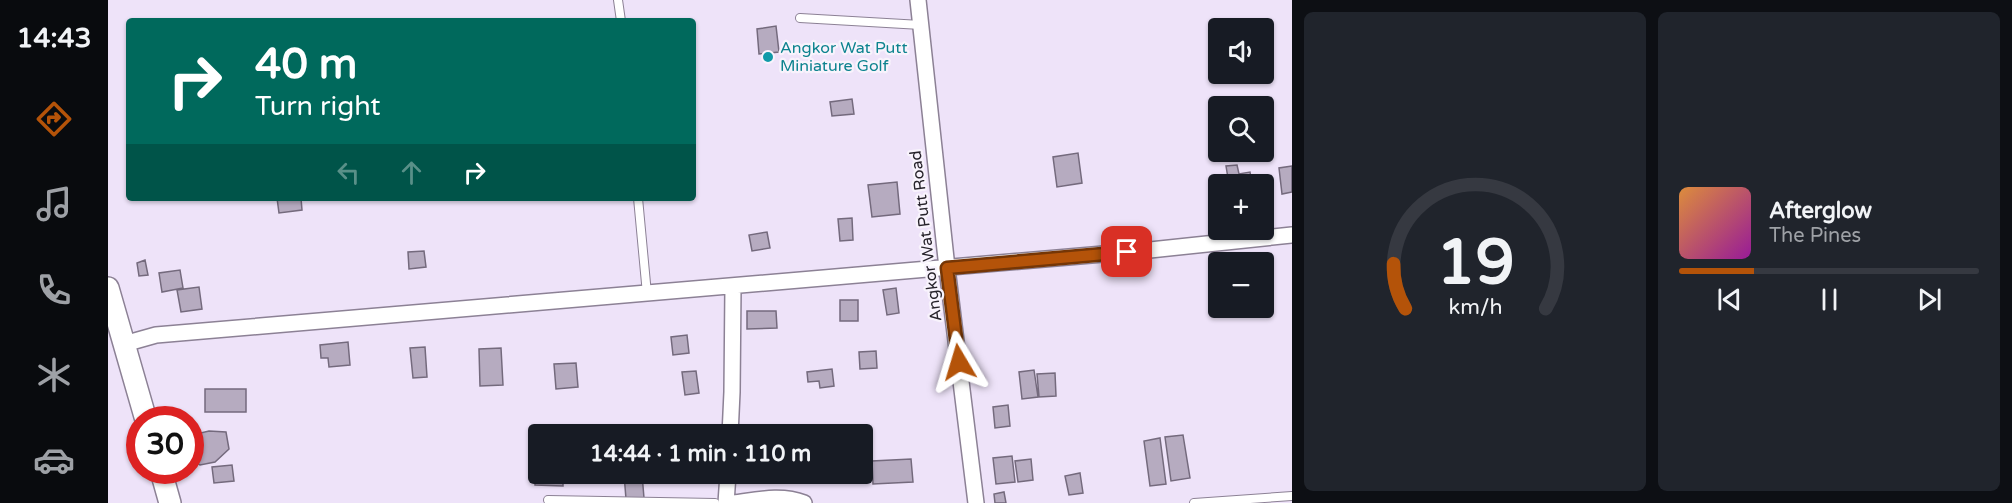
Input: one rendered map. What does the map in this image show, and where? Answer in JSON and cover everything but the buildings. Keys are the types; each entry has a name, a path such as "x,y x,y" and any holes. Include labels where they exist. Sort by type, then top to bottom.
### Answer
{"street":[{"name":"Angkor Wat Putt Road","path":"918,0 947,268 976,503"},
{"path":"124,344 156,335 733,287 1292,235"},
{"path":"731,424 733,287"},
{"path":"108,288 142,406"},
{"path":"164,484 168,502"},
{"path":"726,503 727,484"},
{"path":"734,503 768,498 787,498 804,503"}],"lane":[{"path":"618,0 621,18"},
{"path":"800,18 921,25"},
{"path":"638,201 647,294"},
{"path":"1194,503 1292,496"},
{"path":"548,500 715,503"}],"place":[{"name":"Angkor Wat Putt Miniature Golf","path":"768,57"}],"route":[{"path":"959,362 947,268 1127,252"}]}
